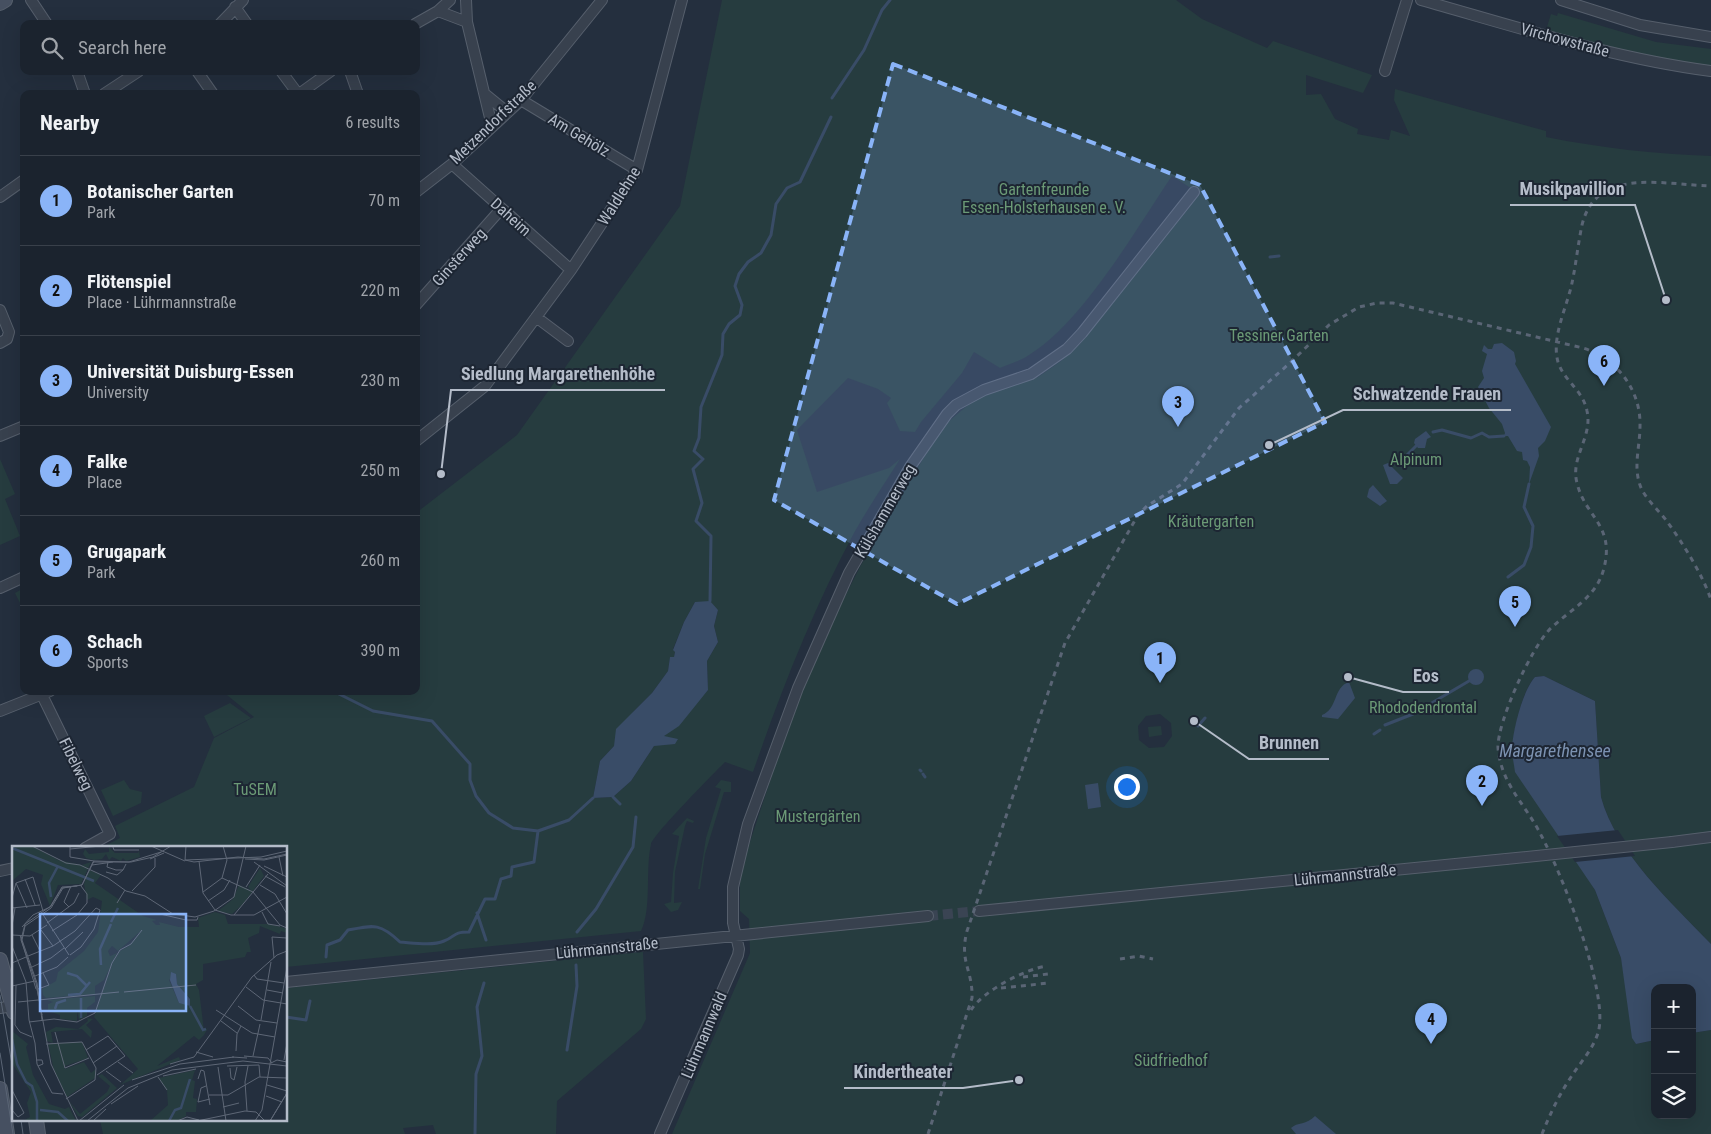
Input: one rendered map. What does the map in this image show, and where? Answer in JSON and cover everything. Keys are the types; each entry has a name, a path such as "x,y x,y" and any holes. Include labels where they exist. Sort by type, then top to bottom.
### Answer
{"street":[{"path":"0,3 5,0"},
{"path":"31,0 44,20"},
{"path":"420,21 438,11 450,0"},
{"path":"466,0 467,22 492,126"},
{"name":"Metzendorfstraße","path":"420,189 452,164 521,100 602,0"},
{"name":"Waldlehne","path":"420,438 484,386 571,270 637,170 682,0"},
{"path":"1385,71 1406,0"},
{"name":"Virchowstraße","path":"1421,0 1580,45 1665,65 1711,71"},
{"name":"Virchowstraße","path":"1561,0 1640,25 1711,37"},
{"path":"224,20 239,4 245,20"},
{"path":"438,11 467,22"},
{"path":"78,75 84,90"},
{"path":"110,90 133,75"},
{"path":"200,75 210,90"},
{"path":"284,75 296,90"},
{"path":"305,90 326,75"},
{"path":"351,75 357,90"},
{"path":"486,96 507,112"},
{"name":"Am Gehölz","path":"521,100 637,170"},
{"name":"Daheim","path":"452,164 571,270"},
{"path":"0,197 20,182"},
{"name":"Külshammerweg","path":"736,934 732,902 735,875 748,824 771,758 798,688 849,573 910,467 939,422 956,405 984,390 1031,374 1056,358 1077,340 1194,192"},
{"name":"Ginsterweg","path":"420,300 501,209"},
{"path":"0,310 9,332 7,338 0,343"},
{"path":"536,317 568,341"},
{"path":"0,436 20,428"},
{"path":"0,588 20,579"},
{"path":"0,711 41,695"},
{"name":"Fibelweg","path":"47,695 110,834 89,846"},
{"name":"Lührmannstraße","path":"979,911 1711,838"},
{"name":"Lührmannstraße","path":"288,982 736,934 928,916"},
{"name":"Lührmannwald","path":"660,1134 738,955 736,934"},
{"path":"0,960 10,1008"},
{"path":"0,1089 7,1134"}],"highlighted area":[{"path":"893,64 1200,185 1325,422 957,604 774,500"}],"green space":[{"path":"722,0 1176,0 1202,19 1267,48 1273,41 1372,75 1363,93 1306,75 1306,95 1321,94 1335,119 1358,129 1357,134 1389,140 1391,130 1410,136 1394,100 1395,89 1546,131 1546,137 1628,150 1711,156 1711,944 1647,876 1619,838 1608,818 1601,797 1595,701 1544,676 1535,677 1522,701 1516,722 1512,751 1595,890 1621,958 1636,1044 1651,1041 1651,1119 1696,1119 1696,1032 1711,1030 1711,1134 672,1134 750,953 749,919 740,911 740,879 746,854 773,772 806,682 834,618 861,565 941,428 975,399 1038,377 1061,361 1080,344 1200,194 1172,176 1125,247 1088,298 1069,321 1049,340 1029,355 1000,368 974,352 962,373 921,422 915,432 900,431 887,403 891,398 878,389 848,378 797,430 817,492 889,468 900,459 854,533 825,591 786,681 753,772 725,762 672,817 651,844 646,912 641,931 288,967 288,846 105,846 120,838 115,826 194,787 214,738 254,717 227,695 420,695 420,510 517,435 680,206","holes":["695,602 718,610 714,626 718,642 707,661 708,690 654,746 631,781 613,797 593,798 600,761 614,746 634,711 652,693 668,671 670,658 674,658 675,652 673,649","1160,714 1171,723 1172,736 1164,747 1149,748 1139,740 1138,726 1146,716"]},
{"path":"1558,13 1656,42 1711,49 1711,67 1669,62 1546,30 1551,14 1557,16"},
{"path":"0,459 15,494 5,499 20,536 0,545"},
{"path":"20,590 20,603 15,593"},
{"path":"230,703 251,718 214,737 204,716"},
{"path":"1161,726 1162,735 1149,737 1148,727"},
{"path":"124,780 130,789 142,792 141,803 113,816 101,790"},
{"path":"721,780 731,782 731,792 724,792 705,854 700,889 698,889 706,838 721,789 715,787"},
{"path":"687,818 694,821 693,823 687,821 685,826 675,872 674,903 682,902 678,910 671,912 664,904 671,902 673,873 679,836 672,834"},
{"path":"643,952 646,1019 641,1029 557,1101 556,1134 436,1134 433,1125 403,1128 405,1134 103,1134 100,1122 288,1122 288,988"}],"water":[{"path":"1502,343 1514,352 1515,364 1551,427 1545,441 1538,448 1539,456 1529,484 1530,467 1527,461 1523,460 1522,452 1517,451 1508,436 1504,436 1502,424 1489,408 1478,387 1484,378 1482,371 1487,354 1482,351 1484,345 1488,349 1492,349 1494,344"},
{"path":"1426,431 1431,437 1427,439 1425,448 1418,448 1414,443 1415,439"},
{"path":"1388,463 1403,478 1397,484 1390,484 1383,465"},
{"path":"1373,485 1387,501 1380,506 1367,497 1369,489"},
{"path":"710,601 718,610 714,626 718,642 707,661 708,690 679,726 664,736 678,739 675,744 654,746 631,781 613,797 593,798 600,761 614,746 616,729 652,693 668,671 670,657 674,657 675,652 673,650 684,622 695,602"},
{"path":"1476,669 1482,671 1484,677 1482,683 1476,685 1470,683 1468,677 1470,671"},
{"name":"Margarethensee","path":"1544,676 1595,701 1601,797 1608,818 1619,838 1647,876 1711,944 1711,1030 1696,1032 1696,984 1651,984 1651,1041 1636,1044 1632,1038 1621,958 1595,890 1515,772 1512,748 1514,731 1526,691 1535,677"},
{"path":"1349,682 1355,698 1338,719 1322,717 1331,708 1340,688"},
{"path":"1098,783 1101,807 1088,809 1085,785"},
{"path":"1315,1116 1336,1134 1296,1134 1291,1128 1309,1121"}],"pier":[{"path":"1618,830 1635,856 1575,862 1557,836"}],"waterway":[{"path":"832,98 864,50 882,10 890,0"},
{"path":"710,601 711,536 696,521 702,503 693,469 703,459 694,451 699,438 701,407 722,355 723,334 729,324 740,315 742,305 735,286 739,274 748,262 761,253 771,235 776,204 787,188 800,182 831,117"},
{"path":"1270,257 1279,256"},
{"path":"1433,432 1442,430 1471,438 1482,433 1489,437 1504,436"},
{"path":"1403,459 1417,445"},
{"path":"1508,577 1524,565 1531,547 1533,526 1524,507 1529,484"},
{"path":"1385,725 1413,714 1469,681"},
{"path":"341,695 373,711 432,721 470,764 470,780 476,796 489,813 513,828 538,831"},
{"path":"1194,721 1198,726 1205,718"},
{"path":"1374,734 1380,730"},
{"path":"613,797 620,804"},
{"path":"326,957 327,945 340,940 348,930 357,928 376,927 387,931 400,942 423,944 439,943 457,934 469,932 485,899 495,899 501,879 511,876 512,867 534,862 538,831 569,820 593,798"},
{"path":"577,932 596,909 633,847 636,817"},
{"path":"477,913 486,940"},
{"path":"567,1050 577,986 576,965"},
{"path":"475,1134 476,1074 482,1056 477,1007 484,983"},
{"path":"288,1017 306,1020 310,1001"}],"tunnel":[{"path":"928,916 979,911"}],"tram line":[{"path":"0,995 12,1064"},
{"path":"0,1053 13,1134"},
{"path":"21,1122 23,1134"}],"railway":[{"path":"1542,1134 1563,1091 1596,1039 1600,1015 1591,963 1571,904 1541,835 1504,773 1498,748 1499,736 1509,703 1543,637 1589,595 1596,587 1604,568 1606,541 1598,522 1581,495 1576,474 1576,464 1587,430 1587,411 1582,397 1565,375 1558,362 1556,352 1558,332 1570,292 1582,225 1590,206 1602,194 1617,186 1634,183 1654,182 1711,186"},
{"path":"928,1134 972,998 971,980 965,958 967,931 1065,643 1138,515 1147,506 1182,484 1239,408 1329,325 1359,307 1377,303 1393,303 1583,348 1606,360 1625,378 1636,400 1640,426 1637,474 1642,490 1685,548 1703,580 1711,600"},
{"path":"1120,959 1139,956 1153,959"},
{"path":"971,1010 985,996 1005,982 1028,971 1047,966"},
{"path":"1023,977 1048,974"},
{"path":"1001,988 1049,983"}],"place":[{"name":"Musikpavillion","path":"1666,300"},
{"name":"Schach","path":"1604,386"},
{"name":"Universität Duisburg-Essen","path":"1178,427"},
{"name":"Schwatzende Frauen","path":"1269,445"},
{"name":"Siedlung Margarethenhöhe","path":"441,474"},
{"name":"Grugapark","path":"1515,627"},
{"name":"Eos","path":"1348,677"},
{"name":"Botanischer Garten","path":"1160,683"},
{"name":"Brunnen","path":"1194,721"},
{"name":"Flötenspiel","path":"1482,806"},
{"name":"Falke","path":"1431,1044"},
{"name":"Kindertheater","path":"1019,1080"}],"park label":[{"name":"Gartenfreunde Essen-Holsterhausen e. V.","path":"1044,198"},
{"name":"Tessiner Garten","path":"1279,335"},
{"name":"Alpinum","path":"1416,459"},
{"name":"Kräutergarten","path":"1211,521"},
{"name":"Rhododendrontal","path":"1423,707"},
{"name":"TuSEM","path":"255,789"},
{"name":"Mustergärten","path":"818,816"},
{"name":"Südfriedhof","path":"1171,1060"}]}
